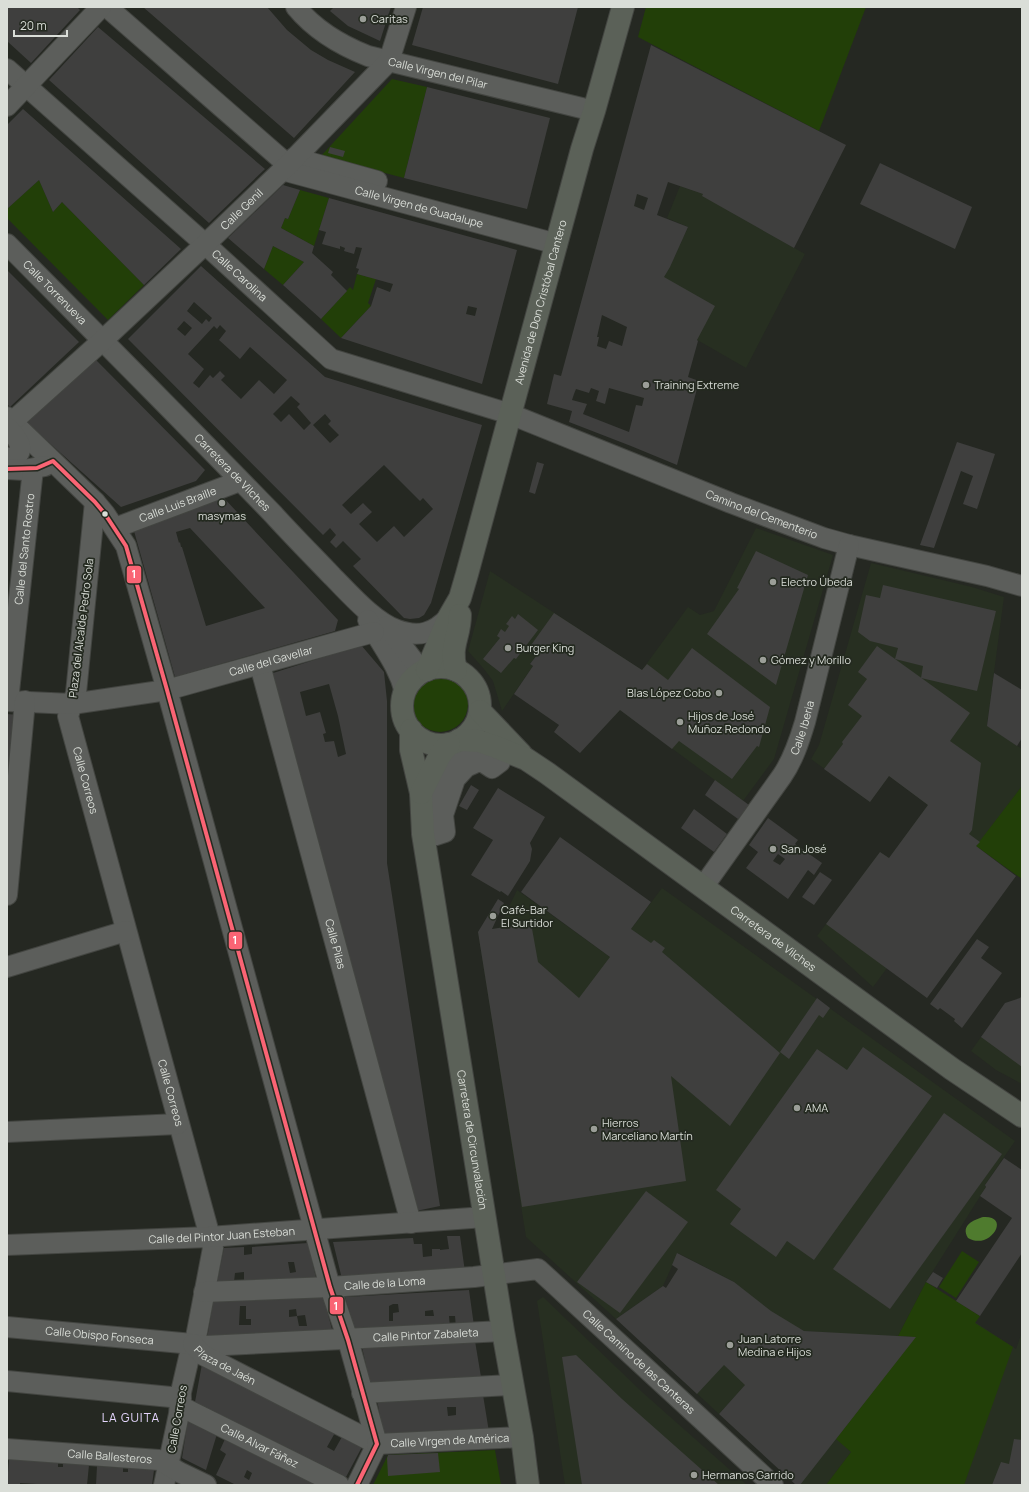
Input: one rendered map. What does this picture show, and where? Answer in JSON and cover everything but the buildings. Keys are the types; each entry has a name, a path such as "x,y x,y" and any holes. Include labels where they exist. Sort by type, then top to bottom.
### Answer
{"main road":[{"name":"Avenida de Don Cristóbal Cantero","path":"424,671 449,617 460,598 582,149 594,112 623,7"},
{"name":"Avenida de Don Cristóbal Cantero","path":"456,670 453,651 460,618 460,598"},
{"path":"442,667 456,670 466,675 473,683 479,696 480,711 474,727 467,736 454,742 440,745 421,740 410,730 402,712 402,703 410,682 424,671 442,667"},
{"name":"Carretera de Vilches","path":"480,711 526,759 952,1069 1022,1116"},
{"name":"Carretera de Circunvalación","path":"410,730 411,750 421,793 423,834 503,1331 522,1437 528,1485"},
{"name":"Carretera de Vilches","path":"454,742 479,741 526,759"},
{"name":"Carretera de Circunvalación","path":"421,793 440,755 454,742"}],"street":[{"path":"7,106 100,7"},
{"name":"Calle Virgen de Guadalupe","path":"107,7 288,164 558,238"},
{"name":"Calle Virgen del Pilar","path":"296,7 326,35 347,47 368,56 594,112"},
{"name":"Calle Genil","path":"9,422 102,341 205,244 288,164 389,61 406,7"},
{"name":"Calle Carolina","path":"7,69 205,244 331,359 510,414"},
{"name":"Calle Torrenueva","path":"7,244 102,341"},
{"name":"Carretera de Vilches","path":"102,341 240,481 361,606 381,629 424,671"},
{"name":"Camino del Cementerio","path":"510,414 731,503 824,538 987,576 1022,586"},
{"path":"7,458 16,457 19,454 21,446 9,422"},
{"path":"9,422 53,461 95,502 115,528 126,546 167,690 330,1287 348,1340 377,1444 357,1485"},
{"path":"7,469 24,470 45,466 53,461"},
{"name":"Calle del Santo Rostro","path":"7,895 13,701 33,468"},
{"name":"Calle Luis Braille","path":"115,528 240,481"},
{"name":"Plaza del Alcalde Pedro Sola","path":"95,502 76,693 72,704 167,690"},
{"path":"90,553 98,546 107,543 117,542 126,546"},
{"name":"Calle Iberia","path":"703,887 790,764 805,722 849,545"},
{"path":"111,552 123,558 150,666 146,675 136,684 95,691 87,687 83,680 95,562 107,553 111,552"},
{"path":"381,629 415,634 423,633 441,626 449,617"},
{"name":"Carretera de Vilches","path":"381,629 401,677 405,692"},
{"name":"Calle del Gavellar","path":"167,690 260,665 381,629"},
{"name":"Calle Pilas","path":"260,665 411,1223"},
{"path":"13,701 72,704"},
{"name":"Calle Correos","path":"72,704 68,716 208,1237 213,1248 196,1338 190,1353 164,1485"},
{"path":"472,749 482,751 500,762 492,768 483,762 477,762 466,767 455,780 444,816 445,832 436,835 436,792 441,774 450,758 457,753 472,749"},
{"path":"7,967 126,931"},
{"path":"7,1132 178,1124"},
{"name":"Calle del Pintor Juan Esteban","path":"7,1245 208,1237 485,1217"},
{"name":"Calle Camino de las Canteras","path":"494,1276 538,1269 773,1485"},
{"name":"Calle de la Loma","path":"204,1292 330,1287 494,1276"},
{"name":"Calle Obispo Fonseca","path":"7,1327 193,1344"},
{"name":"Calle Pintor Zabaleta","path":"348,1340 503,1331"},
{"name":"Plaza de Jaén","path":"193,1344 205,1346 348,1340"},
{"name":"Plaza de Jaén","path":"193,1344 203,1355 377,1444"},
{"name":"Calle Alvar Fáñez","path":"7,1382 180,1402 339,1485"},
{"path":"362,1393 512,1385"},
{"name":"Calle Virgen de América","path":"377,1444 522,1437"},
{"name":"Calle Ballesteros","path":"7,1449 159,1460 179,1472 206,1485"}],"shaded area":[{"path":"646,7 866,7 819,131 638,37"},
{"path":"392,79 427,87 404,178 321,156"},
{"path":"39,180 53,212 62,202 144,285 108,320 7,218 7,209"},
{"path":"680,186 703,194 703,196 805,254 746,368 588,277 602,225 670,266 688,227 667,218"},
{"path":"300,190 329,198 314,246 281,228 285,218 288,219"},
{"path":"273,246 304,262 283,285 264,269"},
{"path":"357,274 376,279 368,303 371,306 341,338 321,319 350,287 353,290"},
{"path":"756,528 833,555 774,759 743,801 620,710 615,716 537,655 530,664 533,666 502,711 493,681 468,651 490,571 642,670 688,607 700,615 714,611"},
{"path":"871,563 972,587 1004,597 987,725 1022,749 1022,786 873,987 817,936 880,852 889,858 928,805 889,776 870,802 811,759 819,745"},
{"path":"434,676 446,676 456,680 464,688 468,698 468,710 464,720 456,728 446,732 434,732 424,728 416,720 412,710 412,698 416,688 424,680"},
{"path":"1022,786 1022,879 976,846"},
{"path":"662,888 1015,1141 985,1185 986,1187 926,1282 898,1336 916,1337 837,1439 851,1452 826,1485 796,1485 834,1333 804,1331 797,1328 719,1414 663,1362 734,1282 678,1253 663,1286 616,1319 526,1237 478,932 499,928 517,890 610,957"},
{"path":"1022,996 1022,1084 996,1070 971,1051 981,1037"},
{"path":"983,1217 992,1218 996,1221 997,1226 995,1232 984,1240 976,1241 968,1238 966,1233 967,1226"},
{"path":"962,1251 979,1262 956,1298 939,1287"},
{"path":"926,1282 980,1316 975,1323 1013,1347 964,1485 826,1485 851,1452 836,1439 915,1337 898,1336"},
{"path":"543,1297 642,1392 747,1485 565,1485 537,1301"},
{"path":"975,1322 1016,1349 1022,1332 1022,1485 847,1485"},
{"path":"495,1450 501,1485 373,1485 388,1455"}],"transit line":[{"name":"1","path":"7,469 37,468 53,461 95,502 105,514 126,546 167,690 330,1287 348,1340 377,1444 357,1485"}],"place":[{"name":"Caritas","path":"363,19"},
{"name":"Training Extreme","path":"646,385"},
{"name":"masymas","path":"222,503"},
{"name":"Electro Úbeda","path":"773,582"},
{"name":"Burger King","path":"508,648"},
{"name":"Gómez y Morillo","path":"763,660"},
{"name":"Blas López Cobo","path":"719,693"},
{"name":"Hijos de José Muñoz Redondo","path":"680,722"},
{"name":"San José","path":"773,849"},
{"name":"Café-Bar El Surtidor","path":"493,916"},
{"name":"AMA","path":"797,1108"},
{"name":"Hierros Marceliano Martín","path":"594,1129"},
{"name":"Juan Latorre Medina e Hijos","path":"730,1345"},
{"name":"Hermanos Garrido","path":"694,1475"}],"district":[{"name":"LA GUITA","path":"131,1418"}]}
